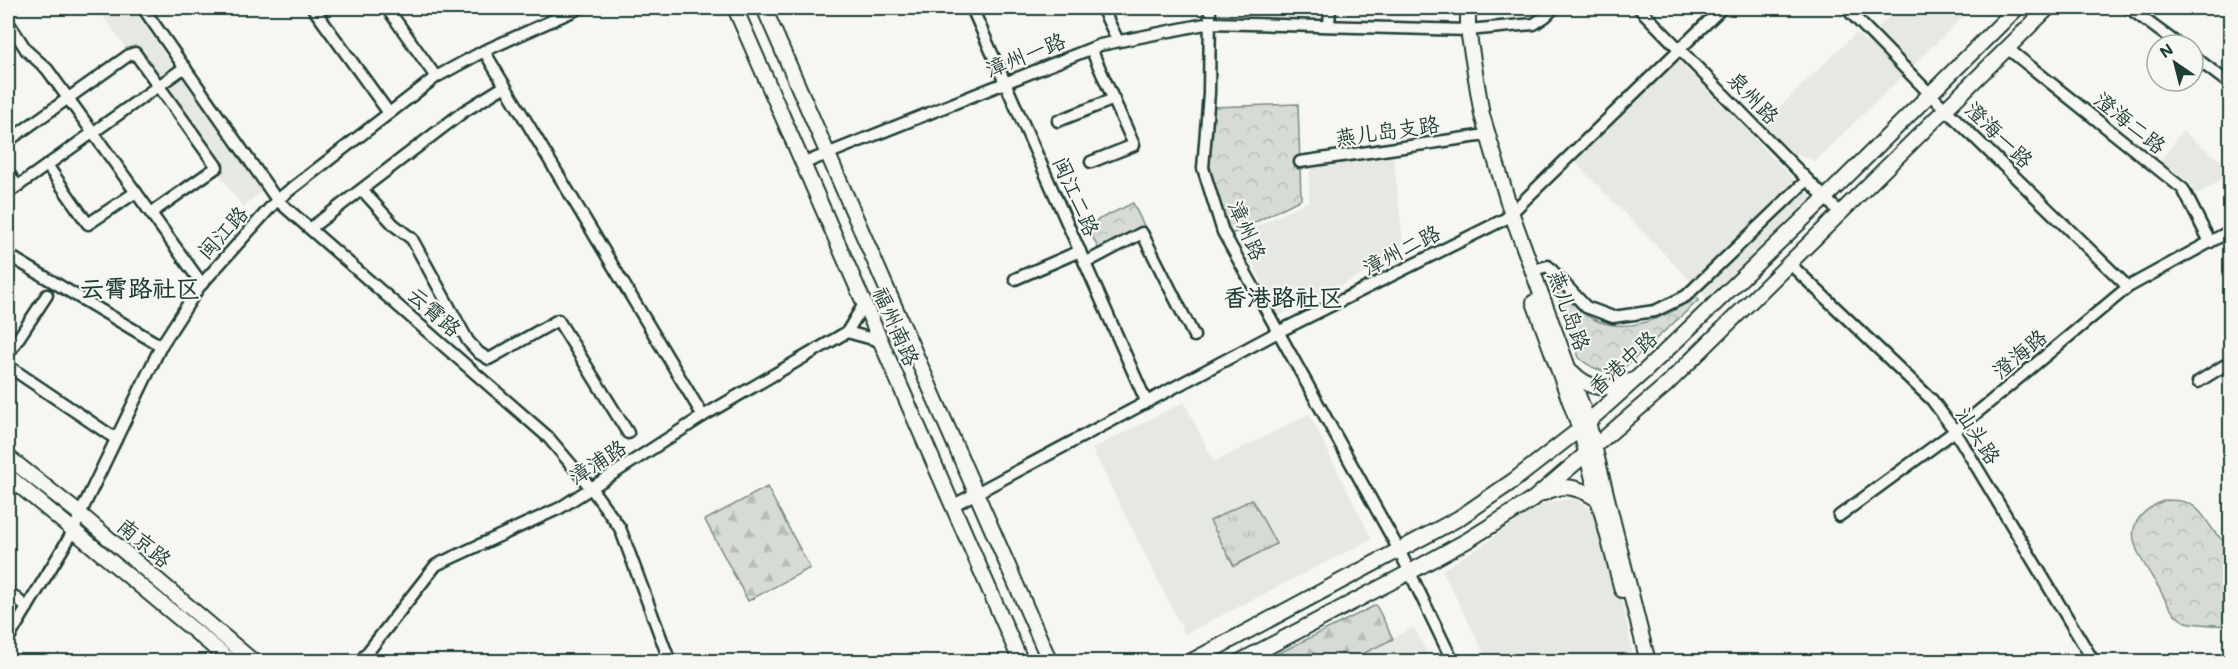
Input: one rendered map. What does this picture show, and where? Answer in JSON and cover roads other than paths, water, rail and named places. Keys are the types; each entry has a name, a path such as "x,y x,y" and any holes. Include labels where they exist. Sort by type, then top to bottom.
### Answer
{"main road":[{"name":"福州南路","path":"735,8 1021,662"},
{"name":"福州南路","path":"764,8 1050,662"},
{"name":"燕儿岛路","path":"1460,8 1482,116 1508,215 1533,270 1568,368 1648,662"},
{"name":"燕儿岛路","path":"1468,8 1464,30 1479,136 1584,425"},
{"name":"香港中路","path":"1190,662 1459,518 1513,481 1584,425 1637,378 1824,198 2017,8"},
{"path":"1532,500 1665,386 2048,8"},
{"path":"1568,368 1588,385 1602,388 1616,387 1637,378"},
{"name":"燕儿岛路","path":"1591,449 1597,499 1619,579 1638,662"},
{"name":"南京路","path":"8,456 254,662"},
{"name":"南京路","path":"8,476 232,662"},
{"path":"1239,662 1468,540 1554,488 1571,486 1597,499"}],"street":[{"name":"云霄路","path":"144,8 277,200 548,437 591,488 620,528 670,662"},
{"path":"313,8 389,113"},
{"path":"387,8 436,77"},
{"name":"闽江路","path":"8,639 74,530 161,346 202,284 277,200 436,77 484,51 580,8"},
{"name":"闽江二路","path":"972,8 1146,401"},
{"path":"1102,8 1118,41"},
{"name":"漳州路","path":"1210,8 1209,93 1203,168 1223,232 1399,550 1453,662"},
{"path":"1329,26 1330,8"},
{"name":"漳州一路","path":"802,164 1091,49 1118,41 1210,23 1464,30 1534,24 1554,8"},
{"name":"泉州路","path":"1639,8 1840,213"},
{"name":"漳州二路","path":"952,506 1146,401 1508,215 1722,8"},
{"name":"澄海一路","path":"1846,8 1930,94 2128,287"},
{"path":"2129,8 2163,33"},
{"path":"8,22 27,51 47,69 202,284"},
{"name":"澄海二路","path":"2007,48 2183,189 2210,242"},
{"path":"1091,49 1134,145 1091,162"},
{"path":"484,51 702,416"},
{"path":"8,141 135,53 217,167 151,213"},
{"path":"2205,65 2230,84"},
{"path":"8,193 185,67"},
{"path":"311,228 463,112 505,86"},
{"path":"1058,121 1114,99"},
{"name":"燕儿岛支路","path":"1300,162 1479,136"},
{"path":"47,165 88,224 136,192"},
{"path":"8,172 17,186"},
{"path":"1533,270 1548,266 1586,307 1613,317 1654,311 1686,296 1807,180"},
{"path":"362,190 394,225 412,239 468,340 479,353 489,359 558,320 628,433"},
{"name":"澄海路","path":"1839,516 1956,431 2128,287 2230,231"},
{"path":"1085,263 1142,233 1194,336"},
{"path":"1015,279 1080,251"},
{"path":"8,255 161,346"},
{"name":"汕头路","path":"1789,263 1932,400 1956,431 2094,662"},
{"path":"8,354 47,295"},
{"path":"864,304 847,332 880,341"},
{"name":"漳浦路","path":"360,662 436,565 560,508 702,416 847,332"},
{"path":"2198,382 2230,362"},
{"path":"8,366 116,439"},
{"path":"8,591 27,608"}],"district":[{"name":"云霄路社区","path":"140,287"},
{"name":"香港路社区","path":"1283,296"}]}
